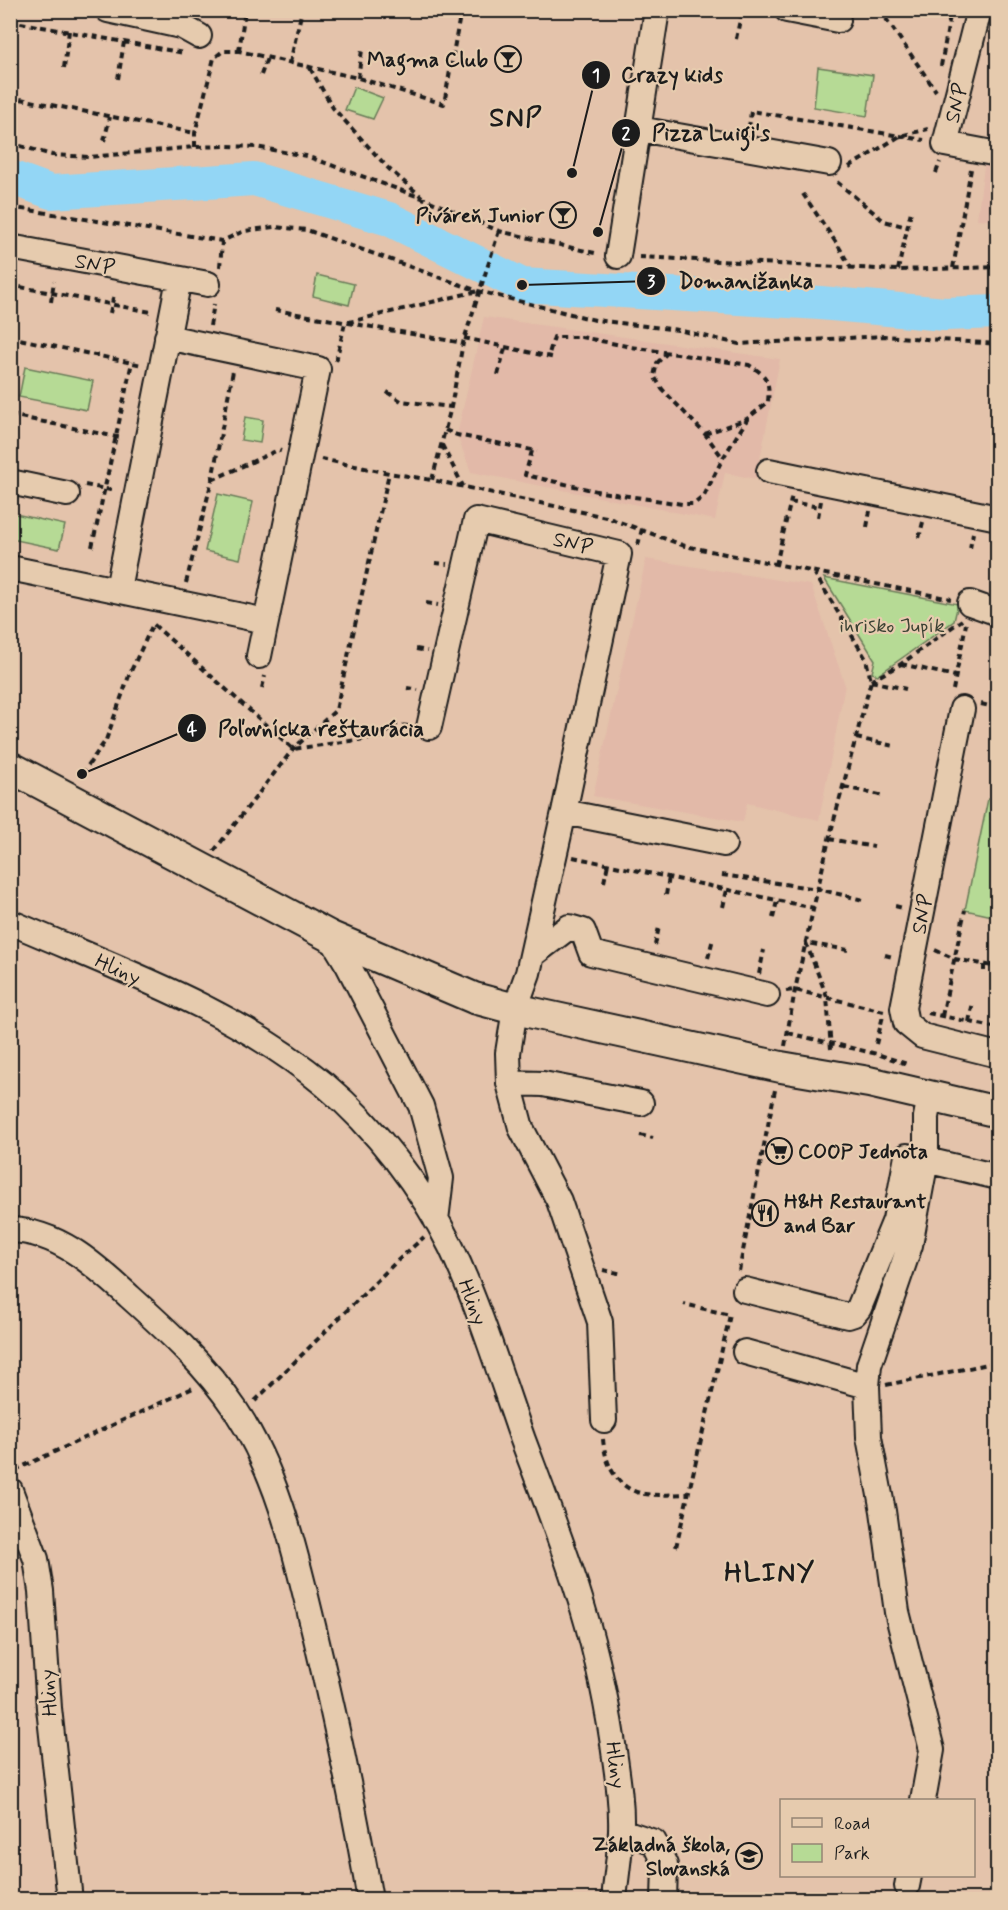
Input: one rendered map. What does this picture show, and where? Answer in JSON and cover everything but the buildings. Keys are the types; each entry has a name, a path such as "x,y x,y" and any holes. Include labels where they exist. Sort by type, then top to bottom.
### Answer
{"main road":[{"path":"10,767 331,937 474,998 779,1075 869,1082 998,1112"}],"street":[{"path":"108,10 181,26 198,49"},
{"path":"618,256 657,10"},
{"path":"787,10 838,20"},
{"name":"SNP","path":"979,10 945,144 998,154"},
{"path":"639,129 834,171"},
{"name":"SNP","path":"10,247 208,284"},
{"path":"118,590 179,279"},
{"path":"169,326 318,369 266,621 263,663"},
{"path":"770,471 998,519"},
{"path":"10,482 67,494"},
{"name":"SNP","path":"429,727 476,520 619,554 532,955 515,1009"},
{"path":"10,568 266,621"},
{"path":"970,603 998,613"},
{"name":"SNP","path":"891,1007 917,943 957,703"},
{"path":"564,812 724,844"},
{"name":"Hliny","path":"10,922 209,1009 250,1031 295,1062 327,1087 365,1124 401,1167 436,1220 464,1278 577,1587 593,1646 609,1717 618,1780 621,1832 614,1899"},
{"path":"532,955 569,927 583,931 591,953 767,995"},
{"path":"331,937 348,965 421,1106 441,1178 436,1220"},
{"path":"891,1007 922,1036 998,1055"},
{"path":"515,1009 508,1053 509,1083 521,1128 559,1201 600,1322 604,1420"},
{"path":"509,1083 543,1084 641,1103"},
{"path":"738,1291 848,1316 854,1314 859,1308 892,1228 917,1158 930,1096"},
{"path":"917,1158 998,1177"},
{"path":"917,1158 910,1245 868,1376 869,1437 884,1511 897,1612 932,1750 923,1799"},
{"path":"10,1230 33,1234 63,1244 93,1264 187,1349 213,1378 238,1415 272,1481 293,1542 326,1679 360,1837 370,1899"},
{"path":"745,1352 868,1376"},
{"name":"Hliny","path":"10,1490 36,1559 41,1591 49,1708 70,1899"},
{"path":"621,1832 654,1842 665,1866 664,1899"}],"path":[{"path":"239,51 244,10"},
{"path":"290,63 302,10"},
{"path":"195,147 195,133 214,58 223,51 239,51 358,78 444,104 461,10"},
{"path":"736,39 742,10"},
{"path":"880,10 936,91"},
{"path":"909,10 949,19"},
{"path":"940,71 951,10"},
{"path":"10,21 124,42 198,49 214,58"},
{"path":"64,68 69,31"},
{"path":"117,79 124,42"},
{"path":"358,78 362,50"},
{"path":"261,75 267,58"},
{"path":"310,67 333,108 389,169 425,199"},
{"path":"934,101 938,81"},
{"path":"10,97 195,133"},
{"path":"749,128 752,111 945,144"},
{"path":"104,141 110,117"},
{"path":"907,226 884,221 834,171 900,136 928,129 930,120"},
{"path":"10,143 52,156 88,157 195,147 256,147 306,156 425,199 499,231 607,256 690,258 898,270 998,267"},
{"path":"953,268 974,149"},
{"path":"803,194 851,268"},
{"path":"10,207 222,241 244,231 274,227 307,230 479,290 595,320 678,330 739,344 884,336 998,344"},
{"path":"898,270 910,211"},
{"path":"432,480 451,407 464,341 499,231"},
{"path":"51,302 54,281"},
{"path":"10,285 112,304 169,326 210,324"},
{"path":"345,323 479,290"},
{"path":"110,313 114,294"},
{"path":"275,310 555,358"},
{"path":"334,369 345,323"},
{"path":"10,337 161,369"},
{"path":"548,357 554,337 581,337 749,365 764,375 769,387 768,402 748,418 705,434"},
{"path":"498,375 505,348"},
{"path":"668,352 657,363 654,376 662,389 705,434 723,458"},
{"path":"92,547 119,437 132,362"},
{"path":"181,604 212,480 234,370 223,367"},
{"path":"387,392 401,400 451,407"},
{"path":"10,416 119,437"},
{"path":"445,430 457,435 534,451 525,475 601,492 694,504 704,496 723,458 748,418"},
{"path":"442,444 463,486"},
{"path":"212,480 278,450 606,517 685,546 970,603"},
{"path":"212,854 293,749 336,710 389,473"},
{"path":"776,565 795,477"},
{"path":"790,502 820,507"},
{"path":"676,1547 730,1315 738,1291 795,990 830,839 871,681 866,659 815,573"},
{"path":"871,681 901,664 967,617 955,676 957,703"},
{"path":"82,774 106,740 130,673 153,624 293,749 386,736 390,725 429,727"},
{"path":"262,688 263,663"},
{"path":"901,664 955,676"},
{"path":"871,681 906,689"},
{"path":"856,738 894,746"},
{"path":"844,787 884,796"},
{"path":"830,839 874,848"},
{"path":"555,853 814,908"},
{"path":"604,882 608,864"},
{"path":"722,875 818,889 863,900"},
{"path":"666,895 669,878"},
{"path":"723,907 727,890"},
{"path":"773,918 777,901"},
{"path":"942,1016 956,959 964,910"},
{"path":"655,945 659,927"},
{"path":"708,958 713,939"},
{"path":"917,943 956,959 998,967"},
{"path":"806,944 848,950"},
{"path":"806,944 827,997 831,1048"},
{"path":"984,964 984,971"},
{"path":"767,995 795,990 942,1016 998,1029"},
{"path":"969,1022 973,1002"},
{"path":"876,1044 891,1007"},
{"path":"640,1135 653,1138"},
{"path":"238,1415 395,1263 422,1241 436,1220"},
{"path":"684,1304 730,1315"},
{"path":"868,1376 904,1383 998,1362"},
{"path":"10,1472 213,1378"},
{"path":"604,1420 602,1436 604,1456 619,1482 643,1494 688,1494"}],"shaded area":[{"path":"997,98 997,221 977,219 986,152"},
{"path":"484,317 780,359 756,479 725,473 715,520 471,472 457,435"},
{"path":"646,559 811,585 845,685 819,820 747,803 743,822 593,796"}],"green space":[{"path":"818,67 873,75 867,116 814,107"},
{"path":"354,87 383,98 373,119 345,110"},
{"path":"317,275 354,284 349,305 313,296"},
{"path":"25,367 93,381 87,410 19,397"},
{"path":"245,417 263,420 260,443 241,440"},
{"path":"218,494 253,502 240,559 205,551"},
{"path":"11,513 65,525 59,549 11,539"},
{"name":"ihrisko Jupík","path":"824,578 958,604 954,621 878,675 872,673 875,660"},
{"path":"988,799 997,801 997,917 965,910"}],"waterway":[{"path":"10,177 51,192 254,179 389,219 522,285 820,303 945,314 998,312"}],"place":[{"name":"Magma Club","path":"508,59"},
{"name":"Crazy kids","path":"572,173"},
{"name":"Piváreň Junior","path":"563,215"},
{"name":"Pizza Luigi's","path":"598,232"},
{"name":"Domanižanka","path":"522,285"},
{"name":"Poľovnícka reštaurácia","path":"82,774"},
{"name":"COOP Jednota","path":"779,1151"},
{"name":"H&H Restaurant and Bar","path":"765,1213"},
{"name":"Základná škola, Slovanská","path":"749,1856"}],"district":[{"name":"SNP","path":"516,117"},
{"name":"HLINY","path":"770,1572"}]}
